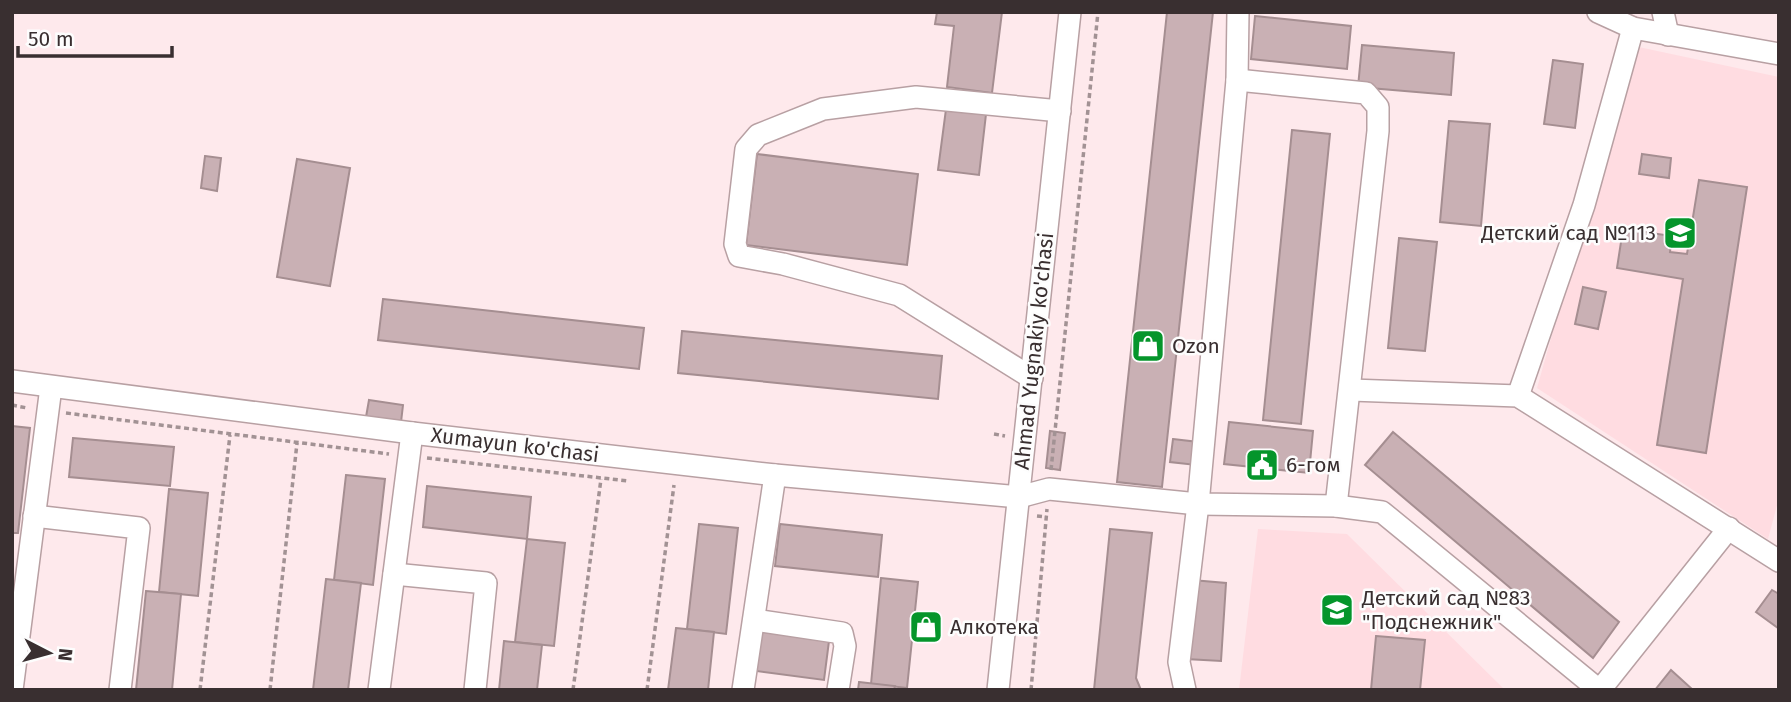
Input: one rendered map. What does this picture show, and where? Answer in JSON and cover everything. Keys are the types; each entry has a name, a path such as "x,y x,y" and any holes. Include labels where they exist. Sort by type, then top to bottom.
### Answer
{"street":[{"name":"Ahmad Yugnakiy ko'chasi","path":"998,690 1070,12"},
{"path":"1185,690 1179,662 1198,504 1237,80 1238,12"},
{"path":"1598,12 1633,28 1779,54"},
{"path":"1663,12 1668,35"},
{"path":"1518,396 1584,205 1633,28"},
{"path":"1237,80 1366,93 1378,107 1336,506"},
{"path":"1032,378 899,295 783,264 739,256 735,244 746,149 758,135 823,109 916,97 1060,111"},
{"name":"Xumayun ko'chasi","path":"12,381 412,433 775,475 1019,497"},
{"path":"12,690 51,387"},
{"path":"1350,390 1518,396 1779,561"},
{"path":"379,690 412,433"},
{"path":"743,690 775,475"},
{"path":"1019,497 1049,489 1198,504 1336,506 1382,512 1600,690 1729,528"},
{"path":"34,516 139,528 120,690"},
{"path":"394,574 486,583 474,690"},
{"path":"754,620 842,633 845,646 838,690"}],"path":[{"path":"1031,690 1098,12"},
{"path":"200,690 230,435"},
{"path":"270,690 297,443"},
{"path":"573,690 601,478"},
{"path":"647,690 674,485"}],"shaded area":[{"name":"Детский сад №113","path":"1634,46 1779,77 1779,498 1768,539 1537,388"},
{"name":"Детский сад №83 \"Подснежник\"","path":"1258,529 1347,534 1505,690 1239,690"}],"building":[{"path":"937,12 1002,12 992,93 947,87 954,26 935,24"},
{"path":"1167,12 1213,12 1162,487 1117,482"},
{"path":"1255,16 1351,26 1347,69 1251,59"},
{"path":"1362,45 1454,53 1451,95 1358,87"},
{"path":"1553,60 1583,64 1575,128 1544,124"},
{"path":"946,109 986,114 979,175 938,170"},
{"path":"1449,121 1490,124 1481,226 1440,222"},
{"path":"1292,130 1330,134 1301,424 1263,420"},
{"path":"757,154 918,174 907,265 746,245"},
{"path":"1642,154 1671,158 1669,178 1639,174"},
{"path":"205,156 221,158 217,191 201,188"},
{"path":"297,159 350,168 330,286 277,277"},
{"path":"1699,180 1747,187 1706,453 1657,445 1683,279 1617,268 1623,229 1672,236 1670,252 1687,254"},
{"path":"1399,238 1437,242 1425,351 1388,348"},
{"path":"1583,287 1606,292 1598,329 1575,324"},
{"path":"383,299 644,328 639,369 378,340"},
{"path":"682,331 942,356 938,399 678,373"},
{"path":"369,400 403,405 401,422 366,417"},
{"path":"1229,422 1313,431 1309,473 1224,464"},
{"path":"12,426 30,428 18,533 12,533"},
{"path":"1050,431 1065,433 1060,470 1046,468"},
{"path":"1393,432 1619,622 1593,658 1365,465"},
{"path":"73,438 174,447 170,486 69,477"},
{"path":"1173,439 1198,442 1196,465 1170,462"},
{"path":"346,475 385,479 373,585 334,580"},
{"path":"427,486 531,497 527,539 423,527"},
{"path":"169,489 208,493 198,596 159,592"},
{"path":"699,524 738,528 726,634 687,629"},
{"path":"780,524 882,535 878,577 775,566"},
{"path":"1110,529 1152,533 1136,678 1141,690 1094,690"},
{"path":"527,539 565,543 554,646 515,642"},
{"path":"881,578 918,582 907,688 871,684"},
{"path":"326,579 361,583 348,690 313,690"},
{"path":"1192,580 1226,583 1221,661 1186,659"},
{"path":"1772,590 1779,594 1778,628 1756,612"},
{"path":"146,591 181,594 172,690 136,690"},
{"path":"676,628 714,632 708,690 668,690"},
{"path":"762,631 829,641 824,680 756,671"},
{"path":"1376,636 1425,640 1420,690 1371,690"},
{"path":"504,641 542,645 537,690 499,690"},
{"path":"1671,670 1693,690 1655,690"},
{"path":"859,682 895,686 894,690 858,690"}],"place":[{"name":"Детский сад №113","path":"1680,233"},
{"name":"Ozon","path":"1148,346"},
{"name":"6-гом","path":"1262,465"},
{"name":"Детский сад №83 \"Подснежник\"","path":"1337,610"},
{"name":"Алкотека","path":"926,627"}]}
